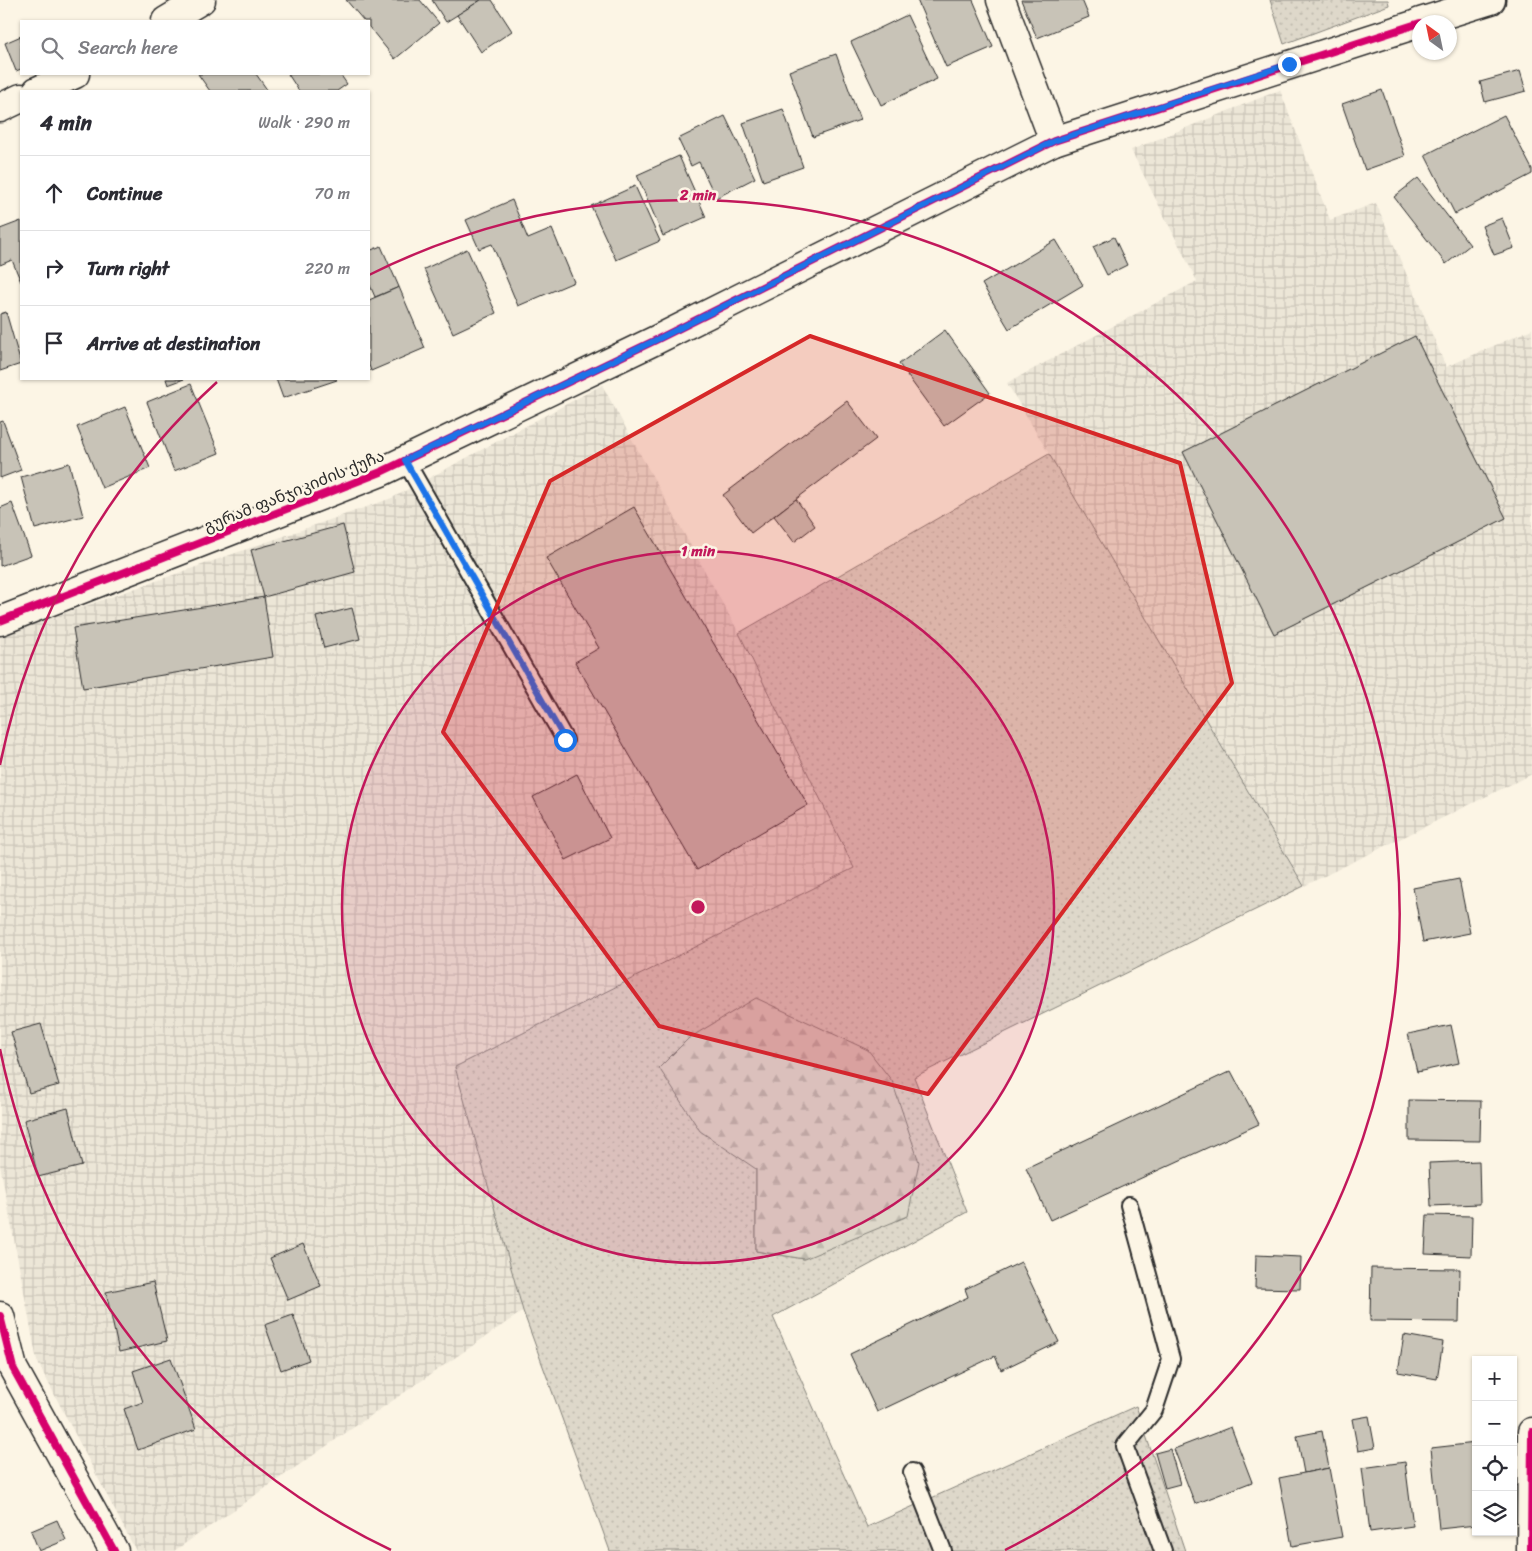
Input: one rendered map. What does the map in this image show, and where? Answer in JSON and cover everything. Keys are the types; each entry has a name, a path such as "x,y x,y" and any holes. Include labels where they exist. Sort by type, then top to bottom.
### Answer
{"street":[{"path":"168,20 200,0"},
{"path":"1001,0 1054,141"},
{"name":"გურამ ფანჯიკიძის ქუჩა","path":"1445,15 1491,0"},
{"name":"გურამ ფანჯიკიძის ქუჩა","path":"0,621 381,472 656,340 1054,141 1412,26"},
{"path":"39,90 73,75"},
{"path":"0,108 20,98"},
{"path":"0,1316 6,1370 114,1551"},
{"path":"1531,1551 1532,1432"}],"lane":[{"path":"405,460 565,740"},
{"path":"1129,1205 1171,1359 1154,1410 1125,1446 1163,1551"},
{"path":"912,1472 943,1551"}],"highlighted area":[{"path":"810,336 1180,463 1232,683 928,1094 659,1026 443,732 550,481"}],"shaded area":[{"path":"1280,90 1330,220 1376,203 1446,367 1532,329 1532,774 1304,886 1007,383 1197,281 1131,150"},
{"path":"602,385 739,633 854,868 455,1067 523,1311 174,1551 136,1551 37,1361 0,1165 0,636 392,498"}],"green space":[{"path":"1270,0 1388,0 1389,5 1284,44"},
{"path":"1049,454 1304,886 914,1077 967,1212 773,1317 867,1527 1136,1406 1185,1551 610,1551 523,1311 455,1067 854,868 739,633","holes":["756,1169 804,1259 756,1251"]},
{"path":"756,998 868,1050 892,1081 919,1162 908,1216 804,1259 756,1251 756,1169 700,1131 659,1068 689,1038"}],"building":[{"path":"346,0 420,0 439,23 395,59 370,28 370,20 363,20"},
{"path":"432,0 481,0 446,22"},
{"path":"481,0 492,0 512,31 481,52 457,15"},
{"path":"917,0 973,0 993,47 946,67"},
{"path":"1021,0 1082,0 1089,17 1037,38"},
{"path":"907,15 937,79 881,105 851,42"},
{"path":"20,36 20,69 16,71 5,43"},
{"path":"836,54 860,120 813,137 789,71"},
{"path":"1520,71 1526,91 1485,102 1480,82"},
{"path":"199,75 257,75 267,90 209,90"},
{"path":"289,75 341,75 347,84 338,90 298,90"},
{"path":"1382,90 1405,156 1365,170 1342,104"},
{"path":"783,109 803,167 763,181 743,123"},
{"path":"1504,115 1532,169 1532,174 1455,214 1425,155"},
{"path":"725,116 755,178 716,198 699,162 691,166 678,139"},
{"path":"679,156 706,217 663,236 637,175"},
{"path":"1418,178 1470,245 1446,264 1394,197"},
{"path":"635,186 660,241 616,260 591,206"},
{"path":"512,200 528,239 552,229 574,282 518,306 492,244 479,249 466,220"},
{"path":"1502,218 1514,248 1494,255 1482,226"},
{"path":"20,221 20,280 12,260 0,265 0,229"},
{"path":"1114,237 1127,265 1107,275 1093,247"},
{"path":"1056,240 1083,285 1009,329 982,284"},
{"path":"381,246 399,287 375,297 370,285 370,251"},
{"path":"467,249 496,313 453,333 424,269"},
{"path":"399,287 425,348 371,371 370,300"},
{"path":"6,312 20,364 0,371 0,314"},
{"path":"945,330 990,393 944,426 899,364"},
{"path":"1415,336 1506,518 1274,634 1183,452"},
{"path":"166,380 181,380 168,385"},
{"path":"276,380 337,380 283,398"},
{"path":"191,384 219,453 174,471 147,402"},
{"path":"847,401 876,439 751,533 723,495"},
{"path":"125,407 150,468 102,488 77,427"},
{"path":"3,421 21,470 0,478 0,422"},
{"path":"69,463 83,516 35,529 21,477"},
{"path":"796,499 815,526 794,542 774,516"},
{"path":"12,503 31,555 0,566 0,508"},
{"path":"634,507 808,805 697,870 575,662 599,648 546,558"},
{"path":"343,525 355,572 264,597 251,550"},
{"path":"264,597 273,657 83,688 73,628"},
{"path":"352,608 360,639 324,648 316,617"},
{"path":"577,774 610,838 566,860 533,797"},
{"path":"1459,879 1470,933 1423,942 1413,888"},
{"path":"41,1024 59,1085 29,1093 11,1032"},
{"path":"1451,1025 1459,1063 1417,1072 1408,1034"},
{"path":"1231,1071 1259,1124 1050,1220 1026,1168"},
{"path":"1409,1100 1481,1101 1480,1141 1409,1140"},
{"path":"68,1108 82,1166 38,1177 24,1120"},
{"path":"1479,1161 1480,1204 1431,1206 1429,1163"},
{"path":"1427,1215 1472,1216 1471,1256 1425,1254"},
{"path":"303,1244 321,1286 288,1300 270,1258"},
{"path":"1256,1255 1301,1257 1300,1289 1255,1288"},
{"path":"1021,1262 1059,1342 1001,1370 995,1356 877,1412 850,1354 968,1297 965,1289"},
{"path":"1371,1268 1460,1269 1459,1322 1370,1321"},
{"path":"153,1282 167,1341 119,1352 106,1292"},
{"path":"293,1315 309,1360 281,1370 265,1325"},
{"path":"1404,1335 1443,1342 1437,1379 1398,1372"},
{"path":"171,1358 196,1429 138,1450 124,1409 143,1402 133,1371"},
{"path":"1369,1416 1375,1448 1358,1451 1352,1419"},
{"path":"1231,1427 1252,1482 1195,1504 1174,1449"},
{"path":"1322,1431 1329,1468 1304,1473 1297,1436"},
{"path":"1472,1443 1472,1525 1439,1529 1431,1448"},
{"path":"1170,1449 1180,1484 1165,1488 1155,1453"},
{"path":"1405,1462 1413,1526 1370,1532 1362,1468"},
{"path":"1329,1468 1342,1537 1292,1546 1279,1478"},
{"path":"57,1520 66,1540 39,1551 31,1531"}],"cycle path":[{"path":"0,621 381,472 656,340 1054,141 1412,26"},
{"path":"0,1316 13,1368 114,1551"},
{"path":"1531,1551 1532,1432"}],"route":[{"path":"565,740 405,460 656,340 1054,141 1289,64"}]}
